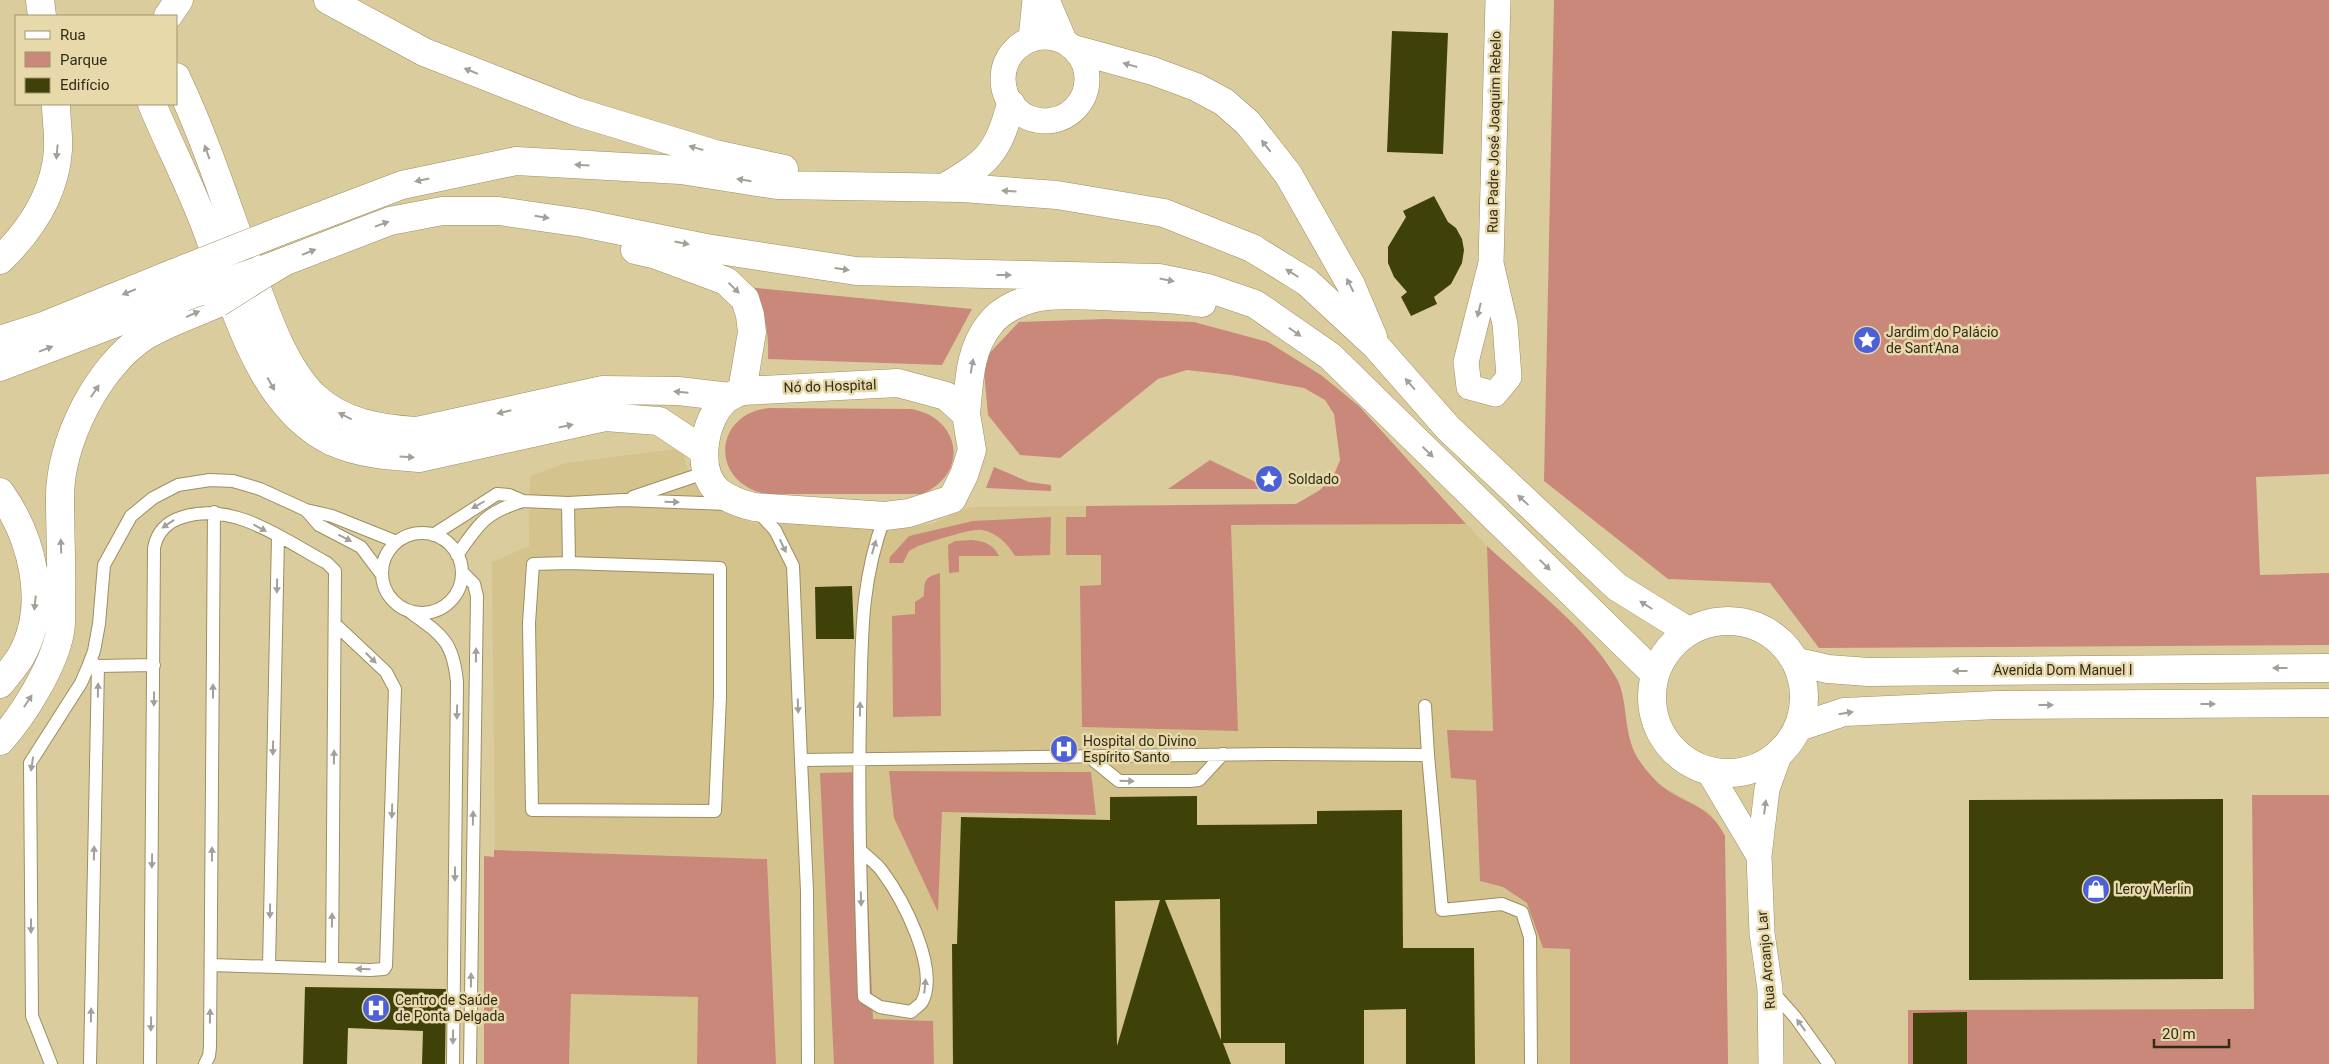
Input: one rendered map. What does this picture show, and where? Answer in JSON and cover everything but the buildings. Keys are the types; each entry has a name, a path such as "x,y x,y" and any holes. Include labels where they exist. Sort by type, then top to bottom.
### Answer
{"main road":[{"path":"40,0 42,15"},
{"path":"47,0 57,15"},
{"path":"328,0 424,52 577,112 715,154 862,187"},
{"path":"1071,45 1196,87 1224,102 1248,123 1288,174 1351,285 1376,346"},
{"name":"Nó do Hospital","path":"178,81 193,112 272,330 302,383 315,398 345,418 392,430 417,431 603,390 736,394 898,383 946,396 966,414"},
{"path":"942,188 978,168 993,153 1003,132 1011,104"},
{"path":"0,260 20,241 40,211 52,184 58,150 56,105"},
{"path":"152,105 199,208 248,341 280,399 298,418 333,442 357,450 388,456 419,458 605,417 660,421 705,461"},
{"path":"0,367 179,285 278,232 402,184 516,161 681,170 778,185 942,188 1057,195 1164,212 1252,248 1308,282 1376,346 1448,428 1617,587 1688,631"},
{"path":"0,340 179,285 271,268 390,221 442,211 499,211 582,223 706,248 856,270 1159,278 1208,288 1255,304 1330,356 1655,674"},
{"path":"582,223 592,240 656,255 726,281 745,299 750,315 752,332 736,394 716,410 707,430 705,461 717,491 747,505 885,516 909,513 952,499 964,475 972,450 966,414 972,362 980,340 990,323 1013,305 1045,296 1082,295 1182,300 1228,307 1255,304"},
{"path":"0,741 9,731 42,680 60,632 62,570 60,496 67,452 85,405 109,369 145,337 218,303 271,268"},
{"path":"0,492 15,514 26,546 36,598 31,632 21,656 0,684"},
{"path":"1737,620 1761,627 1782,641 1797,662 1804,690 1804,705 1799,727 1780,753 1759,767 1734,774 1709,772 1686,762 1668,745 1656,723 1651,698 1655,674 1662,657 1673,642 1688,631 1711,621 1737,620"},
{"name":"Avenida Dom Manuel I","path":"1797,662 1828,669 1868,672 2329,668"},
{"path":"1799,727 1844,712 1997,705 2329,703"}],"street":[{"path":"1031,39 1035,0"},
{"path":"1047,0 1071,45 1086,65 1088,81 1084,98 1073,112 1057,121 1039,122 1022,115 1011,104 1004,90 1003,74 1012,53 1017,47 1031,39 1048,36 1071,45"},
{"name":"Rua Padre José Joaquim Rebelo","path":"1491,263 1498,0"},
{"name":"Rua Arcanjo Lar","path":"1772,1064 1770,989 1762,933 1759,856 1767,789 1780,753"},
{"path":"1709,772 1759,856"}],"lane":[{"path":"623,500 705,461"},
{"path":"90,1064 94,664 99,624 100,585 104,565 131,516 153,498 178,485 210,480 232,481 260,489 306,510 332,516 397,542"},
{"path":"433,535 497,494 509,495 523,500 568,503 623,500 747,505 775,530 793,566 807,891 808,1064"},
{"path":"457,555 484,518 503,506 523,500"},
{"path":"568,503 569,563"},
{"path":"306,510 319,525 361,547 382,575"},
{"path":"150,1064 154,548 161,529 176,519 196,512 214,512 249,522 327,563 335,571 332,969"},
{"path":"205,1064 210,1047 214,512"},
{"path":"860,850 881,869 898,895 920,942 927,984 922,1003 911,1012 880,1007 864,997 860,850 859,758 862,611 873,549 885,516"},
{"path":"410,612 429,612 446,605 455,596 460,585 462,572 457,555 445,540 433,535 414,534 397,542 383,562 382,575 384,587 390,598 446,640 454,659 457,682 453,1064"},
{"path":"269,967 278,537"},
{"path":"569,563 720,568 720,697 715,811 532,810 529,623 534,564 569,563"},
{"path":"462,572 474,584 477,596 470,1064"},
{"path":"211,966 370,970 384,969 386,966 395,688 386,672 335,624"},
{"path":"94,664 154,665"},
{"path":"51,1064 32,1016 30,763 94,664"},
{"path":"1425,706 1442,910 1502,904 1522,912 1530,937 1531,1064"},
{"path":"1087,755 1119,781 1190,781 1199,780 1223,754"},
{"path":"801,760 1087,755 1428,755"},
{"path":"1770,989 1795,1017 1829,1064"}],"shaded area":[{"name":"Hospital do Divino Espírito Santo","path":"683,448 686,466 707,498 733,515 752,523 910,527 932,524 970,507 1296,504 1449,505 1487,546 1577,629 1602,657 1618,681 1628,736 1639,762 1659,784 1710,813 1725,836 1728,1064 497,1064 492,562 529,546 530,476 566,463"}],"green space":[{"name":"Jardim do Palácio de Sant'Ana","path":"1554,0 2329,0 2329,474 2256,477 2260,575 2329,573 2329,645 1819,648 1770,583 1668,579 1544,481"},
{"path":"747,287 972,309 942,365 768,359 768,339 765,321 758,304"},
{"path":"1106,319 1194,322 1268,342 1321,375 1359,406 1466,524 1231,525 1238,731 1082,727 1080,586 1101,585 1101,555 1066,555 1066,517 1086,517 1086,506 1296,504 1320,490 1333,477 1340,460 1334,414 1325,400 1304,388 1231,375 1187,370 1158,379 1060,458 1020,455 988,415 983,360 1019,322"},
{"path":"769,408 912,409 929,415 941,424 950,435 953,461 947,474 937,485 922,494 767,494 748,488 735,477 728,464 725,449 728,435 737,423 750,413"},
{"path":"1210,460 1270,489 1168,489"},
{"path":"994,467 1029,482 1051,485 1051,491 986,488"},
{"path":"1051,517 1050,555 1015,556 1009,547 997,536 987,531 977,530 918,546 909,551 903,563 889,563 890,557 909,536 973,521"},
{"path":"971,540 988,544 999,556 959,556 959,572 949,573 948,545 955,541"},
{"path":"1487,546 1557,608 1605,660 1621,688 1631,743 1647,771 1667,790 1711,816 1725,836 1728,1064 1570,1064 1570,949 1543,948 1527,903 1503,887 1480,881 1476,780 1451,778 1447,730 1493,731"},
{"path":"940,573 941,716 893,717 892,616 915,614 915,602 924,596 926,580"},
{"path":"889,771 1091,772 1096,815 942,812 938,912 894,818"},
{"path":"863,772 873,1019 933,1021 934,1064 834,1064 820,773"},
{"path":"2252,795 2329,795 2329,1064 1908,1064 1908,1010 2254,1009"},
{"path":"494,850 767,859 776,1064 697,1064 698,997 571,994 569,1064 484,1064 484,856 494,857"}],"place":[{"name":"Jardim do Palácio de Sant'Ana","path":"1867,340"},
{"name":"Soldado","path":"1269,479"},
{"name":"Hospital do Divino Espírito Santo","path":"1064,749"},
{"name":"Leroy Merlin","path":"2096,889"},
{"name":"Centro de Saúde de Ponta Delgada","path":"376,1008"}]}
